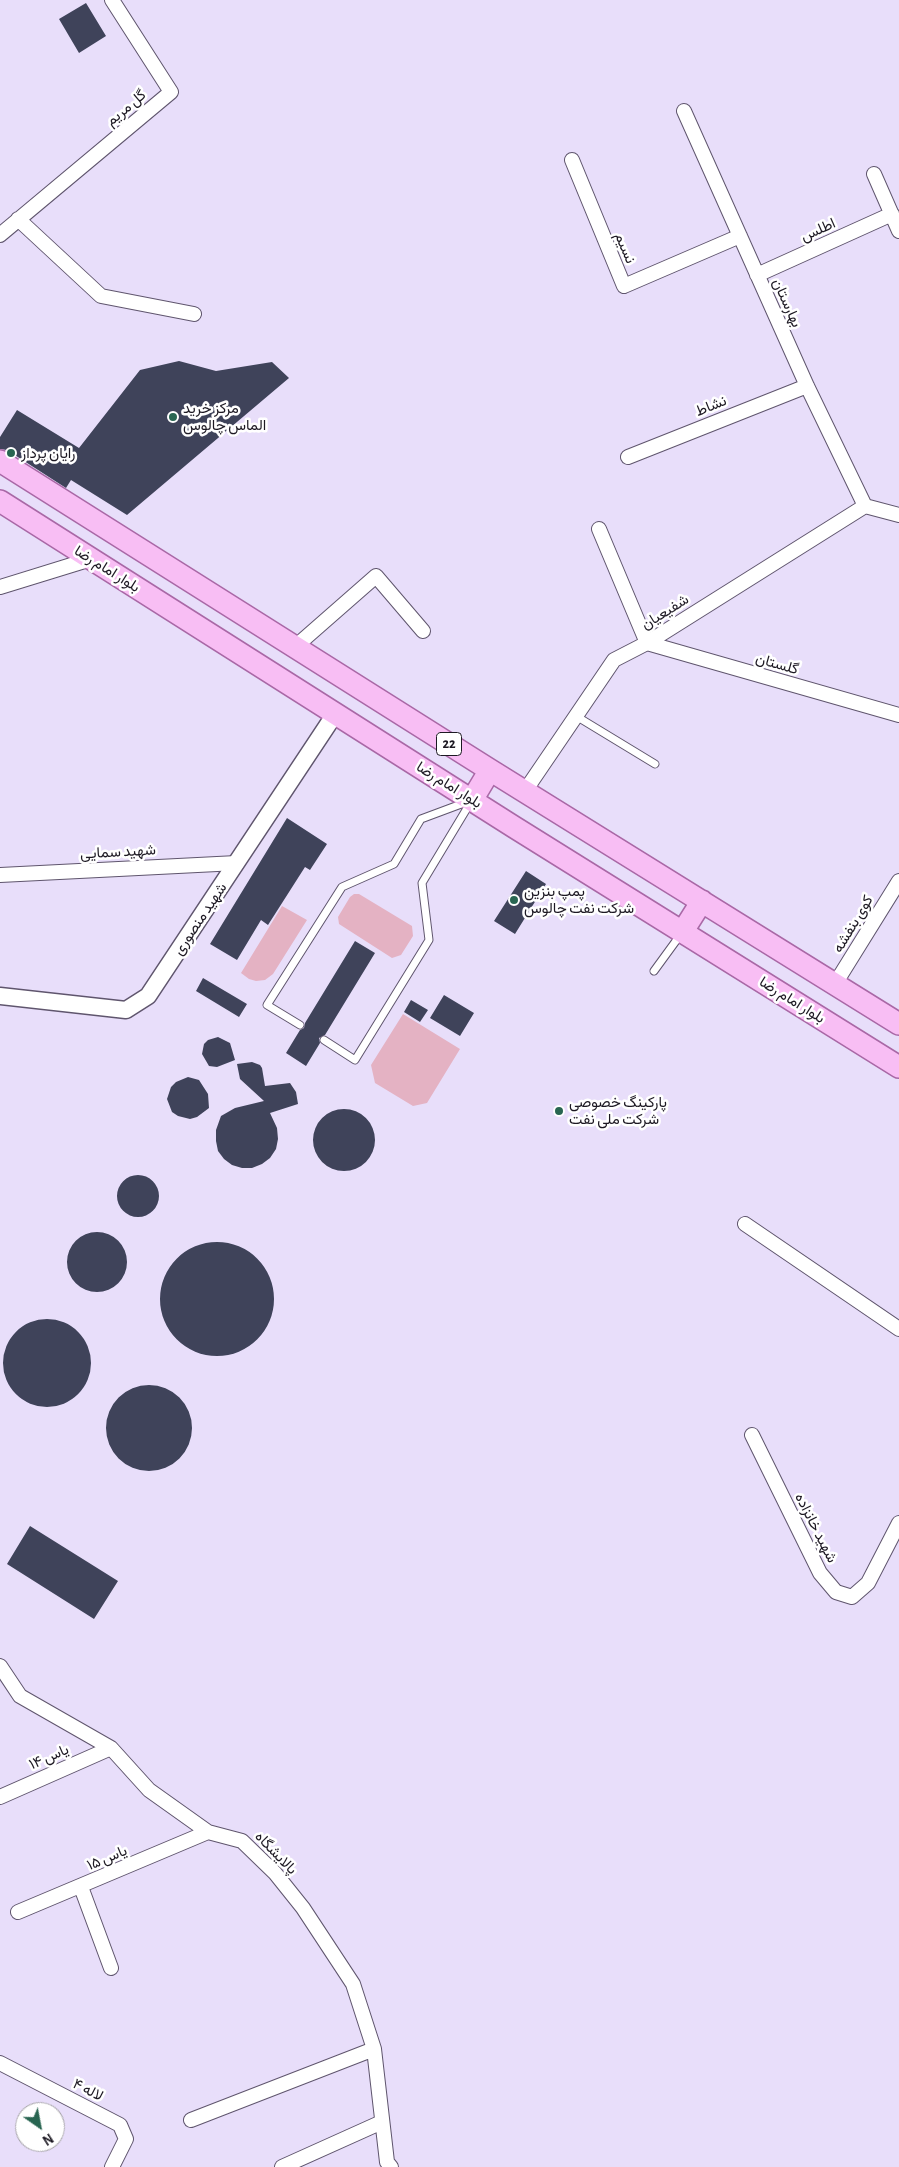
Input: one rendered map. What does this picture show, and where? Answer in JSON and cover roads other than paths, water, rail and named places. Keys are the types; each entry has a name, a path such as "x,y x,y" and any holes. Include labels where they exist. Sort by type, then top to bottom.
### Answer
{"main road":[{"name":"22","path":"0,461 490,770 899,1024"},
{"name":"بلوار امام رضا","path":"0,501 335,714 899,1067"},
{"path":"472,800 490,770"},
{"path":"683,931 702,901"}],"street":[{"name":"گل مریم","path":"18,218 171,92 112,0"},
{"name":"بهارستان","path":"684,110 807,386 865,506"},
{"name":"نسیم","path":"572,160 624,286 740,236"},
{"path":"874,174 899,231"},
{"name":"اطلس","path":"757,274 892,214"},
{"path":"0,234 18,218 101,296 194,314"},
{"name":"نشاط","path":"628,457 807,386"},
{"path":"865,506 899,515"},
{"name":"شفیعیان","path":"525,791 614,660 647,643 865,506"},
{"path":"599,529 647,643"},
{"path":"0,587 91,559"},
{"path":"295,647 376,576 423,631"},
{"name":"گلستان","path":"647,643 899,716"},
{"name":"شهید منصوری","path":"0,996 126,1010 148,996 335,714"},
{"name":"شهید سمایی","path":"0,875 237,863"},
{"name":"کوی بنفشه","path":"835,984 899,881"},
{"path":"745,1224 899,1329"},
{"name":"شهید خانزاده","path":"752,1435 820,1573 836,1592 852,1597 868,1583 899,1523"},
{"name":"پالایشگاه","path":"0,1666 20,1696 111,1748 149,1790 208,1832 242,1841 275,1873 303,1908 353,1984 374,2049 382,2122 388,2162 391,2167"},
{"name":"یاس ۱۴","path":"0,1797 111,1748"},
{"name":"یاس ۱۵","path":"18,1912 208,1832"},
{"path":"81,1887 111,1968"},
{"path":"190,2120 374,2049"},
{"name":"لاله ۴","path":"0,2063 120,2125 126,2139 112,2167"},
{"path":"282,2167 382,2122"}],"lane":[{"path":"576,716 655,764"},
{"path":"300,1025 267,1004 342,887 394,864 422,819 472,800"},
{"path":"324,1040 355,1060 385,1012 429,940 422,883 472,800"},
{"path":"654,971 683,931"}],"place":[{"name":"مرکز خرید الماس چالوس","path":"173,417"},
{"name":"رایان پرداز","path":"11,453"},
{"name":"پمپ بنزین شرکت نفت چالوس","path":"514,900"},
{"name":"پارکینگ خصوصی شرکت ملی نفت","path":"559,1111"}]}
